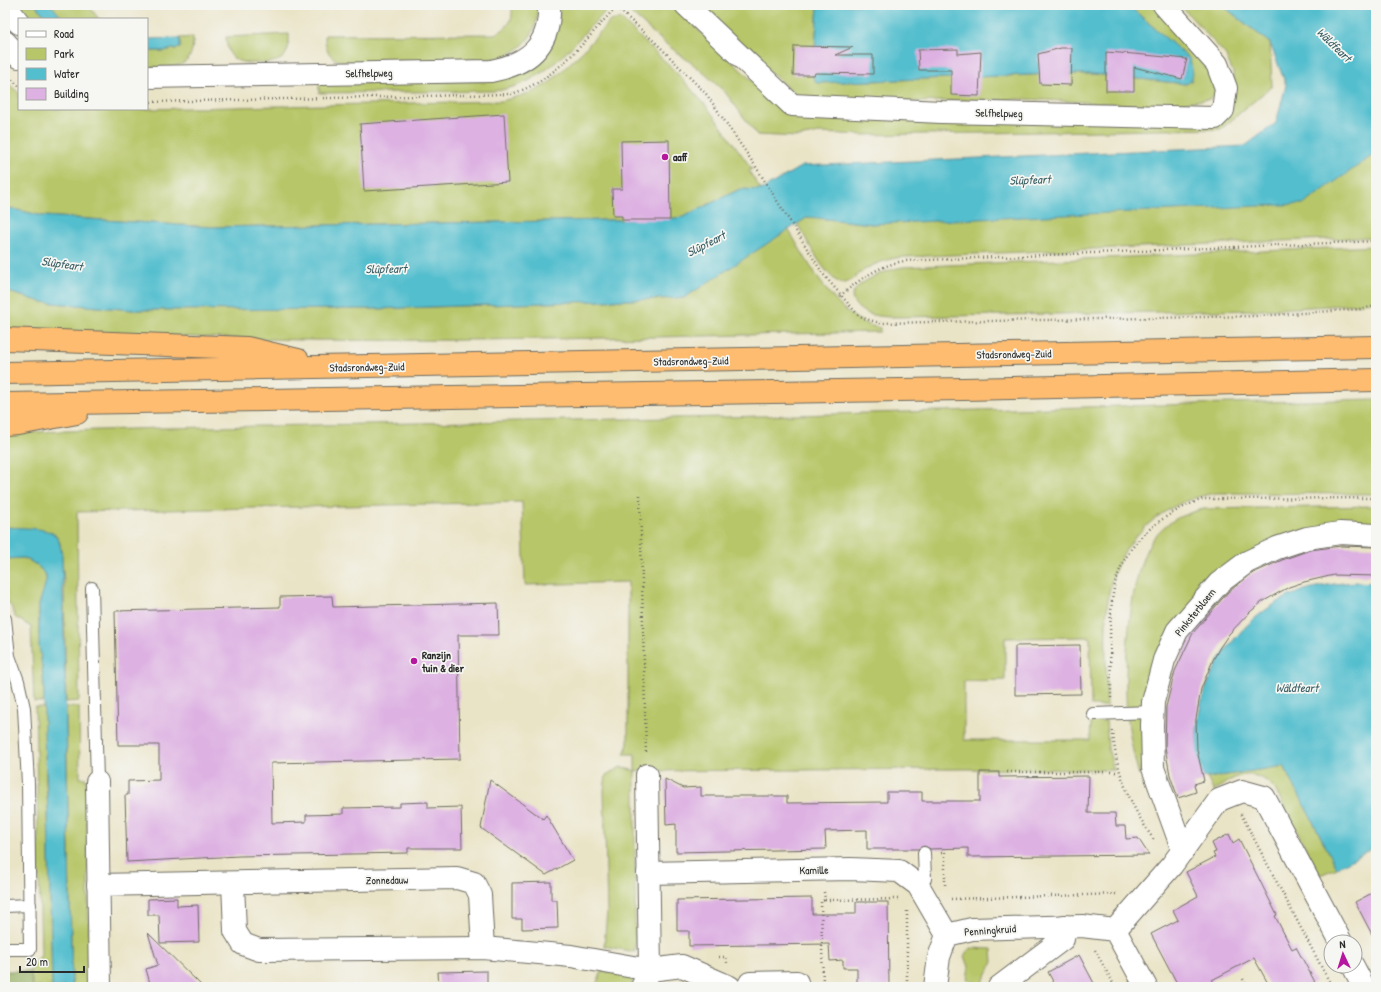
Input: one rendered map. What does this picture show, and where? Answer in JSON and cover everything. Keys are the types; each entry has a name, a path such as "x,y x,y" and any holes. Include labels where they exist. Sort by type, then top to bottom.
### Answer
{"highway":[{"path":"5,339 247,348 332,368"},
{"name":"Stadsrondweg-Zuid","path":"5,373 332,368 1376,347"},
{"path":"5,404 964,389 1376,380"},
{"path":"5,425 18,424 137,401"}],"street":[{"path":"5,5 18,22"},
{"name":"Selfhelpweg","path":"148,77 491,71 510,68 527,58 543,41 550,20 549,5"},
{"name":"Selfhelpweg","path":"686,5 792,105 941,112 1215,118 1223,110 1226,88 1217,64 1164,5"},
{"path":"5,42 18,56"},
{"name":"Pinksterbloem","path":"1183,851 1153,768 1153,712 1164,660 1177,631 1219,583 1247,562 1277,548 1307,538 1340,533 1376,535"},
{"path":"646,978 648,873 647,776"},
{"path":"97,782 100,987"},
{"path":"1146,987 1115,930 1183,851 1219,800 1242,791 1264,797 1337,934"},
{"name":"Kamille","path":"648,873 821,869 899,871 946,935"},
{"name":"Zonnedauw","path":"98,885 457,878 474,883 480,895 483,948"},
{"path":"233,883 235,932 243,944 259,950 483,948 571,956 646,978 682,966 730,987"},
{"path":"999,987 1063,939 1073,926"},
{"name":"Penningkruid","path":"946,935 972,929 1073,926 1115,930"},
{"path":"935,987 939,957 946,935"},
{"path":"748,987 750,983 797,982 798,987"}],"lane":[{"path":"92,588 97,782"},
{"path":"5,619 9,656 18,681 24,708 28,784 30,906 30,949 5,949"},
{"path":"1093,714 1153,712"},
{"path":"917,894 925,879 924,853"},
{"path":"5,906 30,906"}],"path":[{"path":"614,5 658,45 707,95 756,167 814,261 840,296 858,315 866,319 880,323 1259,316 1360,309 1376,306"},
{"path":"840,296 869,273 887,265 904,261 1376,241"},
{"path":"640,495 647,776"},
{"path":"1007,772 1119,772"},
{"path":"1231,795 1332,987"},
{"path":"821,869 825,900"},
{"path":"823,987 821,900 917,894 907,987"},
{"path":"1073,926 1115,987"},
{"path":"1243,979 1247,987"}],"green space":[{"path":"16,5 35,5 47,18 26,18"},
{"path":"51,5 88,5 98,18 62,18"},
{"path":"511,5 538,5 538,16 532,34 520,48 512,53 492,59 343,62 334,58 328,52 326,45 325,35 494,34 503,30 509,23 512,15"},
{"path":"560,5 608,6 599,18 568,51 547,69 523,83 494,91 319,93 319,84 485,81 558,30"},
{"path":"625,5 672,5 780,107 789,114 801,117 835,119 1025,114 1216,113 1234,90 1233,72 1225,54 1180,5 1222,5 1270,43 1272,86 1221,129 864,135 819,133 799,137 757,135 725,92 698,68 666,44 633,15"},
{"path":"694,5 818,5 813,77 817,83 1055,74 1093,74 1186,84 1190,59 1128,5 1158,5 1212,62 1215,95 1210,99 1157,106 1025,99 833,104 804,102"},
{"path":"621,19 676,72 708,108 752,169 749,171 761,190 740,189 683,217 667,219 211,227 43,216 5,207 5,81 18,92 18,110 148,110 502,101 535,91 550,82 582,52 610,21"},
{"path":"289,34 288,49 283,58 267,63 245,63 235,59 231,56 226,37"},
{"path":"193,37 190,56 186,61 180,65 148,67 148,51 163,51 180,48 180,38"},
{"path":"1376,156 1376,237 904,257 889,259 875,264 863,271 851,281 845,283 839,282 825,269 811,249 797,223 808,217 872,224"},
{"path":"788,229 815,273 838,303 850,314 865,323 880,328 880,332 448,340 304,340 5,329 5,291 42,302 133,310 376,309 684,298"},
{"path":"1376,246 1376,301 1360,304 1261,310 892,317 878,316 859,309 852,297 854,291 866,281 882,273 903,267"},
{"path":"1376,399 1376,494 1217,493 1198,497 1179,504 1146,526 1133,540 1122,556 1114,574 1109,593 1106,621 1107,706 1091,706 1090,637 1005,638 1005,680 964,681 964,740 1090,740 1091,721 1106,721 1108,748 1114,770 962,769 635,771 635,754 624,754 628,744 628,582 525,585 522,502 77,512 79,701 66,702 64,580 60,543 56,535 5,527 5,433 162,428 725,417"},
{"path":"1376,506 1376,529 1304,534 1190,607 1139,775 1127,712 1127,648 1133,597 1138,573 1145,553 1158,533 1176,519 1189,513 1204,509"},
{"path":"23,558 40,568 47,581 39,607 44,702 34,702 31,627 15,617 11,606 5,599 5,559"},
{"path":"35,707 44,707 52,987 33,987 30,971 41,955"},
{"path":"66,707 79,707 80,778 86,778 90,987 72,987"},
{"path":"1284,766 1337,868 1320,875 1275,789 1260,777 1244,775 1237,777 1214,792 1207,778"},
{"path":"621,767 635,771 635,952 604,946 607,912 604,790 606,775"},
{"path":"970,948 992,949 993,962 981,985 967,979 969,967 965,956"},
{"path":"5,971 30,971 33,987 5,987"},
{"path":"602,971 635,976 631,987 595,987"}],"water":[{"path":"35,5 51,5 62,18 47,18"},
{"path":"818,5 1128,5 1190,59 1193,73 1191,81 1186,84 1093,74 1055,74 817,83 813,77"},
{"name":"Slûpfeart","path":"1222,5 1376,5 1376,156 1372,156 1303,204 872,224 808,217 684,298 376,309 133,310 42,302 5,291 5,207 43,216 211,227 667,219 683,217 740,189 761,190 802,166 1245,146 1276,123 1286,85 1270,43"},
{"path":"180,38 180,48 163,51 148,51 148,39"},
{"path":"5,527 39,529 51,532 58,539 62,555 72,987 52,987 48,809 44,735 44,683 39,645 39,605 46,576 40,568 29,560 23,558 5,559"},
{"name":"Wâldfeart","path":"1356,582 1376,583 1376,846 1337,868 1284,766 1207,778 1199,775 1196,737 1204,693 1212,673 1223,654 1236,637 1252,621 1269,608 1288,597 1308,589 1332,584"}],"building":[{"path":"794,46 853,47 835,55 873,55 873,74 815,73 814,75 793,75"},
{"path":"1061,48 1072,48 1071,85 1040,84 1038,54"},
{"path":"958,49 958,54 981,52 979,96 951,95 951,70 919,70 918,50"},
{"path":"1106,52 1187,59 1182,79 1134,67 1134,91 1106,91"},
{"path":"504,114 508,182 364,191 360,124"},
{"path":"669,140 670,220 622,220 622,216 613,216 612,189 622,189 621,141"},
{"path":"1341,546 1376,547 1376,576 1334,575 1289,587 1262,602 1250,612 1229,634 1220,647 1201,689 1196,719 1197,750 1204,781 1194,784 1196,792 1178,798 1170,775 1165,747 1166,707 1175,671 1193,633 1228,592 1253,573 1282,560 1310,550"},
{"path":"332,596 333,607 498,603 499,635 458,635 460,759 271,763 272,823 306,822 306,815 343,814 343,808 400,807 400,803 428,802 428,808 461,807 462,848 408,848 408,853 239,856 127,862 125,795 128,795 128,781 159,780 159,745 118,745 115,611 280,607 280,597"},
{"path":"1080,645 1081,694 1015,695 1015,646"},
{"path":"980,772 999,772 999,777 1089,776 1088,813 1115,813 1116,826 1125,826 1126,839 1138,838 1149,855 968,857 968,848 930,849 924,846 918,849 867,849 867,830 825,831 826,849 676,852 676,824 666,825 665,779 683,788 701,787 701,796 787,796 787,803 887,802 887,792 922,792 922,801 980,801"},
{"path":"490,780 543,819 546,815 573,860 546,875 481,828"},
{"path":"1229,834 1233,843 1239,839 1277,915 1275,916 1292,949 1296,947 1315,982 1305,987 1270,987 1254,958 1212,980 1216,987 1179,987 1151,934 1178,920 1173,910 1198,896 1186,872 1215,857 1213,853 1216,852 1212,843"},
{"path":"551,882 551,900 557,900 558,928 522,929 522,919 512,919 512,883"},
{"path":"1376,891 1376,942 1355,902"},
{"path":"177,898 177,906 198,905 199,942 160,943 159,915 148,915 148,899"},
{"path":"812,898 812,914 856,914 856,902 888,902 889,987 857,987 857,968 843,968 843,960 830,961 829,944 689,946 689,931 677,931 677,900"},
{"path":"148,933 203,987 151,987 146,969 158,965"},
{"path":"1079,955 1096,987 1056,987 1048,972"},
{"path":"487,971 487,987 439,987 438,972"}],"place":[{"name":"aaff","path":"665,157"},
{"name":"Ranzijn tuin & dier","path":"414,661"}]}
